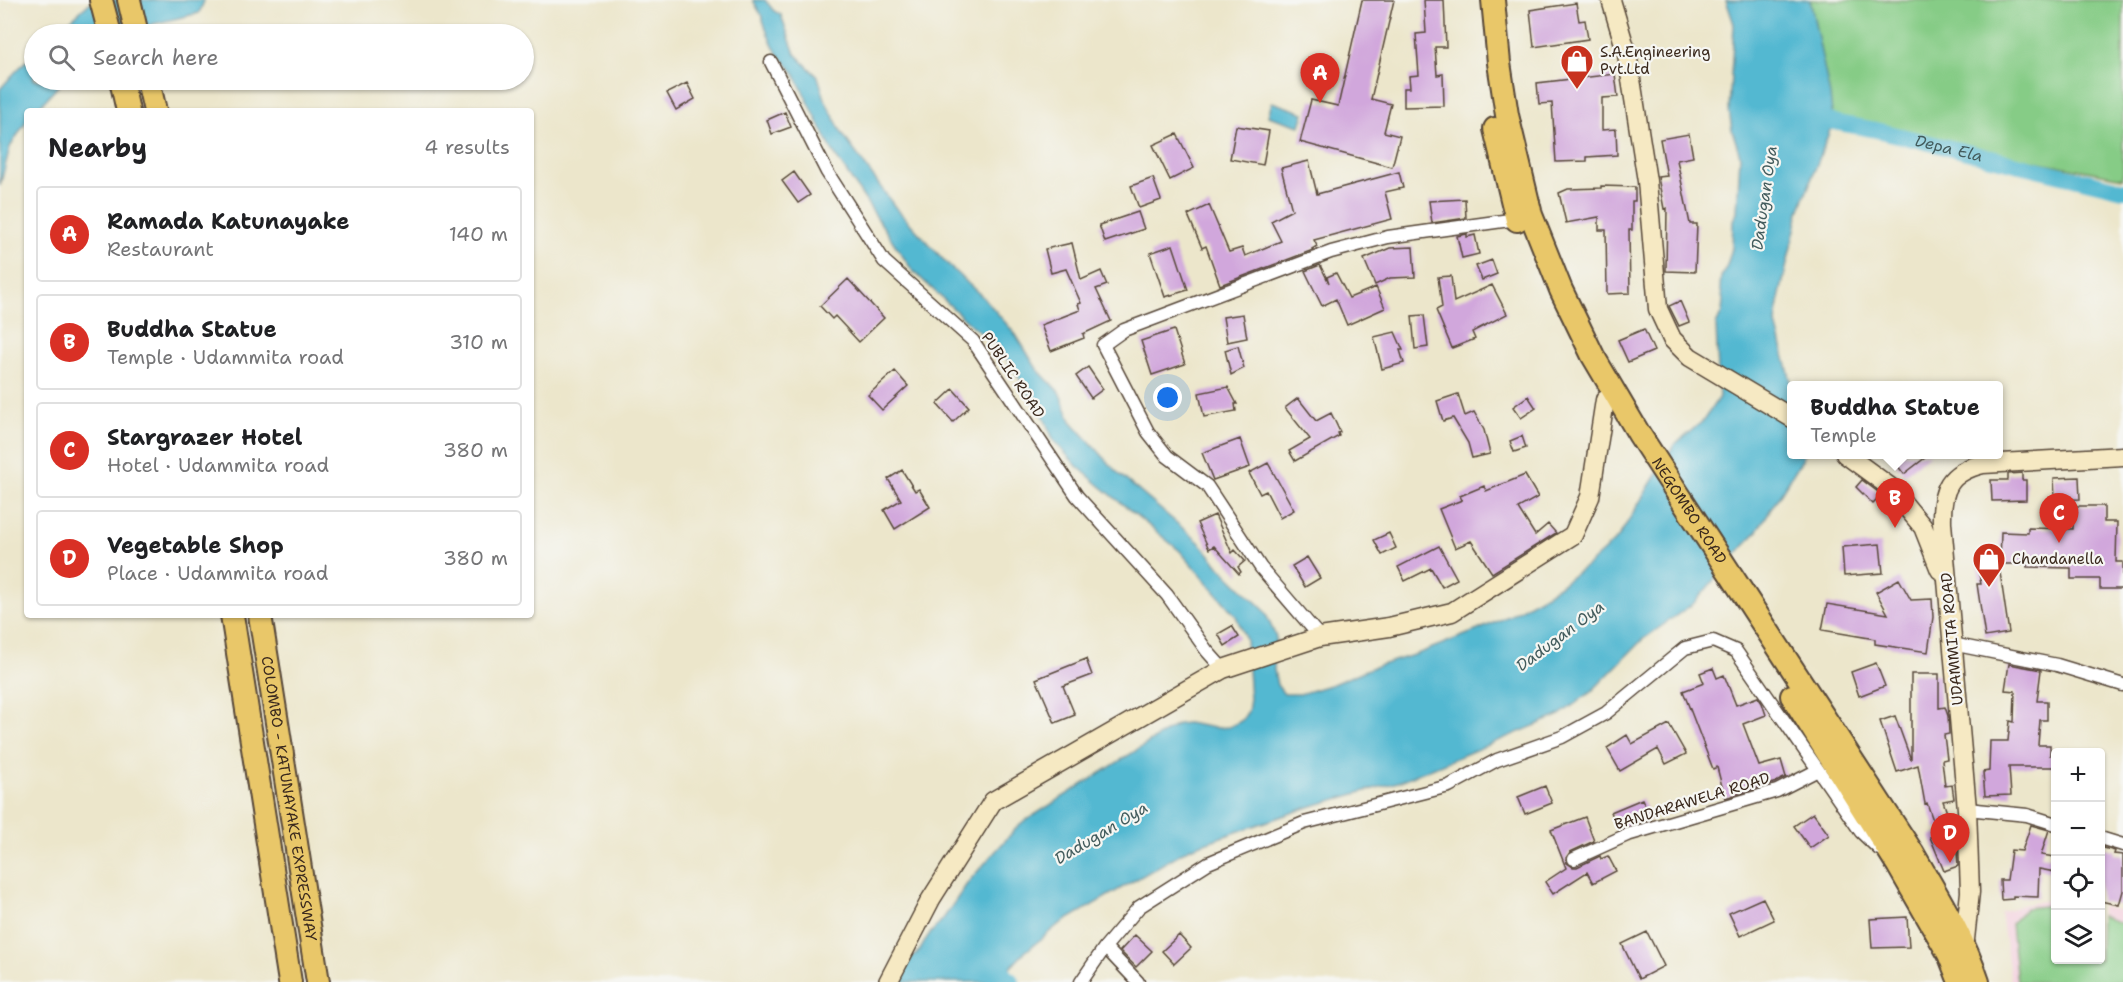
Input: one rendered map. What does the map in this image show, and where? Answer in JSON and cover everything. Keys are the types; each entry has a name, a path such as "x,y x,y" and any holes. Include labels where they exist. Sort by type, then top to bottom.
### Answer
{"highway":[{"path":"101,0 107,24"},
{"path":"129,0 135,24"},
{"name":"NEGOMBO ROAD","path":"1478,0 1484,65 1491,108 1506,182 1517,219 1546,294 1580,361 1605,400 1635,437"},
{"name":"NEGOMBO ROAD","path":"1493,0 1507,115 1531,215 1561,290 1635,437 1739,598 1912,852 1964,948 1965,980"},
{"path":"123,90 127,108"},
{"path":"150,90 154,108"},
{"name":"NEGOMBO ROAD","path":"1739,598 1965,980"},
{"name":"COLOMBO - KATUNAYAKE EXPRESSWAY","path":"232,618 290,982"},
{"name":"COLOMBO - KATUNAYAKE EXPRESSWAY","path":"260,618 318,982"}],"street":[{"path":"1611,0 1628,54 1647,181 1658,309 1672,339 1690,357 1787,416"},
{"name":"PUBLIC ROAD","path":"771,62 827,172 884,261 973,340 1077,496 1167,595 1207,651 1223,669"},
{"path":"1320,637 1262,568 1207,486 1167,456 1148,432 1103,345 1124,330 1331,252 1388,237 1517,219"},
{"path":"888,982 931,899 993,801 1223,669 1320,637 1389,627 1452,612 1573,535 1590,496 1605,400"},
{"name":"UDAMMITA ROAD","path":"1964,948 1971,892 1967,809 1942,504 1950,481 1970,467 1983,464 2123,456"},
{"path":"1852,459 1890,487 1923,527 1948,588"},
{"path":"1081,982 1105,947 1139,907 1208,863 1304,823 1449,786 1497,760 1562,737 1606,713 1685,648 1713,641 1736,651 1861,832 1898,865"},
{"path":"1952,644 2057,665 2123,685"},
{"name":"BANDARAWELA ROAD","path":"1574,859 1627,835 1777,791 1818,770"},
{"path":"1967,809 2027,815 2051,823"},
{"path":"2105,840 2123,845"},
{"path":"1105,947 1138,982"}],"shaded area":[{"path":"2051,900 2051,964 2105,964 2105,908 2123,911 2123,982 2011,982 2001,913 2022,905"}],"green space":[{"path":"1810,0 2123,0 2123,178 1833,122"},
{"path":"2051,907 2051,964 2105,964 2105,917 2123,924 2123,982 2017,982 2011,924 2026,908"}],"water":[{"path":"93,0 204,0 199,13 153,24 66,24"},
{"name":"Dadugan Oya","path":"753,0 765,0 774,11 781,15 795,54 818,77 826,102 843,135 895,207 950,267 985,299 1016,335 1037,369 1059,392 1071,421 1119,474 1199,542 1221,568 1264,610 1276,637 1274,670 1277,685 1284,694 1300,694 1417,654 1511,615 1553,590 1589,564 1618,538 1674,445 1703,421 1719,397 1716,325 1722,312 1721,277 1732,248 1733,220 1737,212 1740,155 1732,130 1729,110 1734,24 1726,0 1810,0 1830,95 1833,122 1799,212 1778,303 1776,324 1791,381 1787,381 1787,459 1802,459 1757,531 1694,603 1642,640 1591,692 1558,716 1398,782 1312,806 1190,848 1058,925 1025,952 997,982 898,982 911,959 920,950 969,881 1020,824 1178,724 1187,723 1215,728 1229,727 1241,721 1248,712 1250,699 1246,640 1236,616 1180,551 1078,467 1054,441 1042,413 999,347 973,327 912,270 833,152 793,71 777,53"},
{"path":"24,63 24,90 55,90 38,108 24,108 24,125 10,147 0,186 0,89"},
{"path":"1272,102 1304,113 1300,126 1268,116"}],"building":[{"path":"1362,0 1394,0 1371,99 1391,104 1384,132 1400,136 1392,167 1300,142 1311,100 1338,106"},
{"path":"1424,0 1444,0 1446,47 1435,47 1437,75 1443,74 1444,106 1404,107 1404,88 1410,88 1409,76 1419,75 1416,34 1426,33"},
{"path":"1576,3 1579,21 1585,20 1588,39 1534,47 1530,10"},
{"path":"1615,74 1618,97 1602,98 1602,130 1616,129 1617,155 1587,157 1587,161 1556,162 1552,103 1539,104 1537,83"},
{"path":"687,83 695,99 676,110 667,93"},
{"path":"785,112 791,127 772,134 767,120"},
{"path":"1236,126 1269,131 1263,165 1230,159"},
{"path":"1177,134 1194,168 1170,180 1153,145"},
{"path":"1689,134 1693,157 1677,160 1690,224 1697,224 1695,272 1666,271 1667,208 1664,209 1658,177 1667,176 1660,139"},
{"path":"1309,161 1317,194 1399,172 1403,188 1385,192 1392,219 1314,240 1317,246 1313,250 1220,285 1206,246 1202,248 1188,215 1209,205 1229,252 1242,248 1245,256 1281,241 1271,221 1292,210 1281,168"},
{"path":"794,172 810,195 798,203 782,181"},
{"path":"1153,178 1161,200 1139,208 1131,186"},
{"path":"1601,186 1635,187 1635,201 1632,201 1632,230 1629,230 1630,293 1607,294 1606,230 1599,230 1599,217 1566,223 1559,193 1568,189 1601,188"},
{"path":"1465,199 1466,218 1432,223 1429,201"},
{"path":"1138,212 1144,229 1105,242 1099,225"},
{"path":"1467,234 1467,237 1475,235 1479,254 1462,258 1457,236"},
{"path":"1072,243 1081,280 1101,271 1107,285 1096,289 1111,321 1083,334 1084,338 1051,351 1041,325 1080,310 1078,304 1081,303 1066,269 1051,273 1045,249"},
{"path":"1173,245 1188,290 1165,297 1150,253"},
{"path":"1413,247 1415,277 1390,278 1375,285 1364,259 1390,248"},
{"path":"1492,260 1497,274 1482,280 1476,266"},
{"path":"1320,265 1329,283 1327,277 1336,273 1349,298 1376,287 1385,308 1347,325 1336,299 1322,306 1305,271"},
{"path":"1451,276 1454,302 1492,285 1507,314 1472,332 1475,339 1452,348 1436,310 1442,307 1438,277"},
{"path":"848,279 884,318 859,342 835,316 832,319 820,306"},
{"path":"1680,301 1689,322 1679,326 1669,306"},
{"path":"1243,314 1247,338 1227,342 1223,317"},
{"path":"1424,315 1428,347 1415,349 1412,316"},
{"path":"1644,329 1654,351 1628,362 1618,340"},
{"path":"1174,330 1185,364 1152,375 1141,341"},
{"path":"1395,332 1403,350 1400,350 1404,363 1382,369 1374,337"},
{"path":"1238,346 1244,368 1231,375 1225,350"},
{"path":"1088,367 1103,389 1091,398 1076,376"},
{"path":"895,371 908,386 882,410 868,395"},
{"path":"1228,387 1237,404 1235,404 1236,411 1204,417 1199,393"},
{"path":"953,389 969,407 953,422 937,404"},
{"path":"1458,394 1465,416 1474,412 1484,430 1490,454 1472,458 1468,443 1453,418 1443,421 1437,401"},
{"path":"1528,396 1536,408 1521,418 1513,407"},
{"path":"1298,398 1316,421 1331,413 1340,432 1339,436 1295,461 1289,451 1310,439 1285,408"},
{"path":"1522,436 1526,448 1514,452 1510,441"},
{"path":"1240,439 1250,467 1213,480 1202,453"},
{"path":"1894,459 1924,459 1904,474"},
{"path":"1268,463 1294,510 1280,518 1266,491 1260,494 1249,473"},
{"path":"902,470 915,491 919,489 930,507 895,529 884,510 901,500 888,479"},
{"path":"2022,473 2022,480 2026,480 2026,500 1992,501 1991,480 2008,480 2008,474"},
{"path":"1525,475 1538,497 1518,508 1535,535 1548,524 1556,533 1492,573 1471,541 1455,548 1439,509 1462,500 1460,496 1484,486 1486,491"},
{"path":"2079,477 2080,499 2055,500 2054,478"},
{"path":"1862,480 1882,495 1873,504 1856,487"},
{"path":"2073,506 2104,506 2104,522 2117,522 2116,562 2123,562 2123,589 2100,589 2100,579 2071,579 2071,568 2000,564 2001,532 2028,533 2028,528 2073,529"},
{"path":"1215,515 1232,553 1235,550 1245,561 1238,567 1241,572 1239,574 1214,546 1209,549 1197,523"},
{"path":"1389,533 1396,548 1382,555 1374,540"},
{"path":"1880,544 1883,573 1844,576 1842,547"},
{"path":"1439,546 1457,579 1442,587 1431,568 1405,581 1398,567"},
{"path":"1307,557 1320,578 1305,587 1292,566"},
{"path":"1998,559 2009,633 1985,637 1977,584 1981,584 1977,563"},
{"path":"1899,579 1911,600 1932,599 1933,617 1928,652 1875,644 1875,639 1822,630 1827,604 1888,614 1876,592"},
{"path":"1232,626 1239,637 1225,646 1218,634"},
{"path":"1086,659 1092,675 1063,686 1075,715 1055,723 1036,679"},
{"path":"1876,663 1885,686 1859,696 1851,672"},
{"path":"2009,664 2041,670 2037,701 2047,701 2047,720 2040,720 2038,745 2050,745 2051,767 2009,767 2011,795 1985,796 1983,772 1989,771 1990,741 2008,741 2010,721 2014,722 2015,691 2005,690"},
{"path":"1713,668 1717,678 1724,675 1736,705 1758,697 1766,715 1743,724 1759,766 1781,760 1786,777 1725,798 1717,767 1713,769 1683,691 1704,683 1700,673"},
{"path":"1911,674 1939,674 1939,708 1945,707 1948,716 1949,734 1944,735 1947,759 1942,760 1945,786 1952,785 1954,799 1943,801 1951,824 1936,829 1927,803 1925,804 1918,765 1897,772 1880,721 1895,716 1911,760"},
{"path":"1669,724 1686,754 1666,764 1658,749 1620,771 1607,748 1627,735 1632,744"},
{"path":"1545,786 1552,803 1525,814 1518,797"},
{"path":"1642,799 1651,819 1619,830 1611,812"},
{"path":"1813,813 1829,835 1810,848 1794,826"},
{"path":"1585,817 1594,841 1570,852 1566,858 1567,863 1577,867 1600,856 1601,859 1608,856 1616,871 1593,883 1587,872 1553,894 1545,882 1566,868 1551,830"},
{"path":"2031,825 2049,830 2041,855 2051,856 2051,871 2039,869 2038,897 2013,896 2013,899 2001,900 2000,880 2007,880 2011,850 2022,851"},
{"path":"1947,830 1957,852 1958,866 1944,871 1930,837"},
{"path":"2105,848 2115,851 2114,854 2123,855 2123,891 2119,905 2105,902"},
{"path":"1763,898 1774,920 1740,936 1729,913"},
{"path":"1907,917 1909,947 1872,948 1870,919"},
{"path":"1647,932 1664,966 1639,979 1622,944"},
{"path":"1135,935 1152,951 1136,967 1120,951"},
{"path":"1179,935 1191,948 1174,964 1162,951"}],"waterway":[{"name":"Depa Ela","path":"1812,115 1833,122 1876,130 2123,190"},
{"path":"990,959 1012,982"}],"place":[{"name":"S.A.Engineering Pvt.Ltd","path":"1577,90"},
{"name":"Ramada Katunayake","path":"1320,103"},
{"name":"Buddha Statue","path":"1895,528"},
{"name":"Stargrazer Hotel","path":"2059,543"},
{"name":"Chandanella","path":"1989,588"},
{"name":"Vegetable Shop","path":"1950,863"}]}
